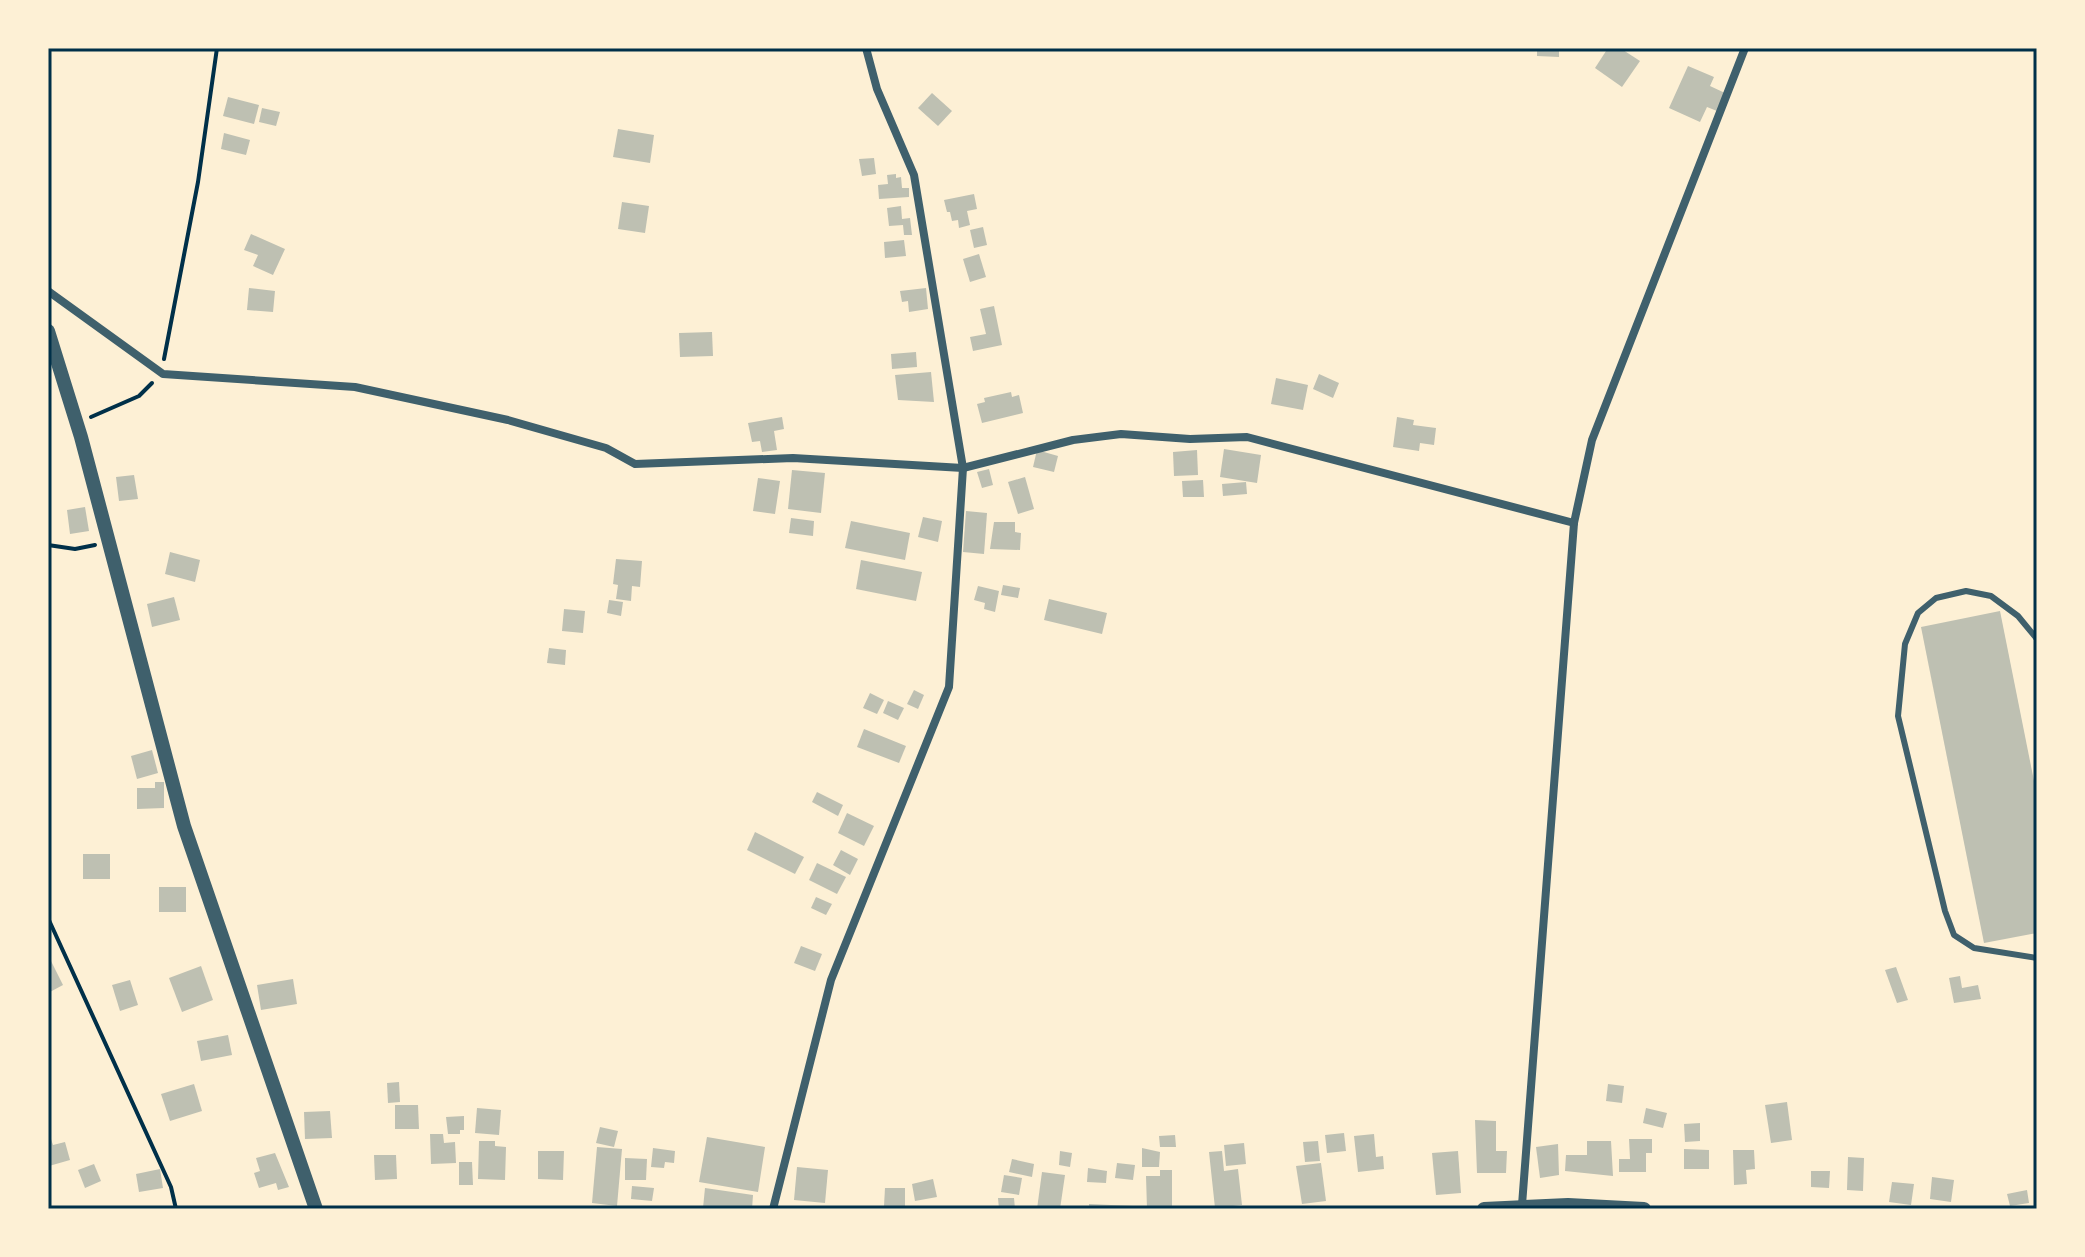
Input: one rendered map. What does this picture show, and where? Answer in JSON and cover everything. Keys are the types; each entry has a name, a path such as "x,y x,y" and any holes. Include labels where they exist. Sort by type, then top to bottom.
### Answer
{"street":[{"path":"773,1209 831,980 949,687 963,468 914,175 877,89 866,48"},
{"path":"1522,1205 1574,523 1592,440 1745,48"},
{"path":"48,291 163,374 355,387 508,420 606,448 635,464 793,458 963,468 1073,440 1121,434 1190,439 1247,437 1574,523"},
{"path":"48,331 81,437 184,826 316,1209"},
{"path":"1484,1209 1522,1205 1644,1209"}],"lane":[{"path":"2037,639 2018,616 1991,596 1966,591 1936,598 1918,613 1905,644 1898,716 1945,911 1954,935 1974,948 2037,958"}],"path":[{"path":"81,437 92,417 139,396 163,374 177,281 198,182 217,48"},
{"path":"48,545 75,549 109,543"},
{"path":"48,918 171,1187 176,1209"}],"building":[{"path":"1537,48 1559,48 1559,57 1537,56"},
{"path":"1608,48 1620,48 1640,61 1622,87 1595,68"},
{"path":"1688,66 1714,77 1710,86 1725,93 1717,111 1707,107 1700,122 1669,108"},
{"path":"932,93 952,111 938,126 918,108"},
{"path":"228,97 259,105 254,124 223,116"},
{"path":"262,108 280,112 276,126 259,122"},
{"path":"618,129 654,135 650,163 613,157"},
{"path":"224,133 250,140 246,155 221,149"},
{"path":"874,158 876,174 862,176 859,159"},
{"path":"896,174 896,178 901,177 902,188 909,188 909,197 879,199 878,185 888,184 887,175"},
{"path":"974,194 977,209 967,211 970,225 959,228 958,220 952,221 950,212 947,212 944,200"},
{"path":"622,202 649,206 645,233 618,229"},
{"path":"901,206 902,219 910,218 912,235 904,235 903,225 889,226 887,208"},
{"path":"983,227 987,245 974,248 970,230"},
{"path":"251,234 285,249 273,275 253,266 258,255 244,250"},
{"path":"904,240 906,256 885,258 884,242"},
{"path":"979,254 986,277 970,282 963,259"},
{"path":"249,288 275,291 273,312 247,310"},
{"path":"926,288 928,309 909,312 908,301 902,302 900,291"},
{"path":"994,306 1002,345 973,351 970,337 986,334 980,309"},
{"path":"712,332 713,356 680,357 679,333"},
{"path":"916,352 917,367 892,369 891,354"},
{"path":"931,372 934,402 898,400 895,375"},
{"path":"1319,374 1339,383 1333,398 1313,389"},
{"path":"1276,378 1308,385 1303,410 1271,404"},
{"path":"1011,392 1012,397 1019,395 1023,413 982,423 977,404 985,402 984,398"},
{"path":"782,417 784,429 774,431 777,450 762,452 760,441 752,442 748,423"},
{"path":"1397,417 1414,420 1413,425 1436,428 1434,445 1420,443 1419,451 1393,447"},
{"path":"1224,449 1261,455 1257,483 1220,477"},
{"path":"1037,450 1058,456 1054,472 1033,467"},
{"path":"1197,450 1198,475 1174,476 1173,452"},
{"path":"989,469 993,485 982,488 977,472"},
{"path":"792,470 825,473 821,513 788,509"},
{"path":"134,475 138,499 119,501 116,477"},
{"path":"1025,477 1034,509 1018,514 1008,482"},
{"path":"758,478 780,481 775,514 753,511"},
{"path":"1203,480 1204,497 1183,497 1182,481"},
{"path":"1246,482 1247,494 1223,496 1222,484"},
{"path":"85,507 89,531 70,534 67,510"},
{"path":"966,511 987,513 984,554 963,552"},
{"path":"923,517 942,521 938,542 918,537"},
{"path":"791,518 814,521 813,536 789,533"},
{"path":"851,521 910,533 905,560 845,548"},
{"path":"994,522 1015,522 1015,532 1021,533 1020,550 990,549"},
{"path":"170,552 200,560 195,582 165,574"},
{"path":"616,559 642,561 640,587 632,586 631,601 616,599 618,585 613,584"},
{"path":"861,560 922,572 916,601 856,589"},
{"path":"1003,585 1020,588 1018,598 1001,595"},
{"path":"978,586 999,591 995,612 984,609 985,603 974,600"},
{"path":"174,597 180,620 152,627 147,604"},
{"path":"1049,599 1107,613 1102,634 1044,620"},
{"path":"609,600 623,602 621,616 607,613"},
{"path":"564,609 585,611 583,633 562,631"},
{"path":"2000,611 2037,796 2037,933 1984,943 1921,627"},
{"path":"549,648 566,650 565,665 547,663"},
{"path":"914,690 924,695 918,709 907,704"},
{"path":"870,693 884,700 877,714 863,708"},
{"path":"888,701 904,708 898,720 883,713"},
{"path":"864,729 906,746 899,763 857,747"},
{"path":"152,750 158,773 137,779 131,756"},
{"path":"155,782 164,782 164,808 137,809 137,788 155,788"},
{"path":"817,792 843,805 838,816 812,802"},
{"path":"847,813 874,826 864,846 838,833"},
{"path":"755,832 804,857 795,874 747,850"},
{"path":"841,850 858,859 850,875 833,865"},
{"path":"83,854 110,854 110,879 83,879"},
{"path":"817,863 846,877 837,894 809,880"},
{"path":"159,887 186,887 186,912 159,912"},
{"path":"816,897 832,904 826,915 811,908"},
{"path":"801,946 822,954 815,971 794,963"},
{"path":"48,955 63,985 48,993"},
{"path":"201,966 213,1000 182,1012 169,978"},
{"path":"1896,967 1908,1000 1897,1003 1885,970"},
{"path":"1960,976 1962,988 1978,985 1981,999 1954,1003 1949,978"},
{"path":"293,979 297,1004 261,1010 257,985"},
{"path":"130,980 138,1005 120,1011 112,985"},
{"path":"228,1035 232,1055 201,1061 197,1041"},
{"path":"399,1082 400,1102 388,1103 387,1083"},
{"path":"194,1084 202,1111 170,1121 161,1094"},
{"path":"1608,1084 1624,1086 1622,1103 1606,1101"},
{"path":"1787,1102 1792,1140 1771,1143 1765,1105"},
{"path":"395,1105 418,1105 419,1129 395,1129"},
{"path":"477,1108 501,1110 499,1135 475,1133"},
{"path":"1646,1108 1667,1113 1663,1128 1643,1123"},
{"path":"330,1111 332,1138 305,1139 304,1112"},
{"path":"464,1116 464,1130 460,1130 460,1134 448,1134 446,1117"},
{"path":"1475,1120 1496,1121 1496,1151 1507,1151 1506,1173 1477,1173"},
{"path":"1700,1123 1700,1141 1685,1142 1684,1124"},
{"path":"600,1127 618,1131 614,1147 596,1143"},
{"path":"48,1130 53,1145 65,1142 70,1160 49,1166"},
{"path":"1344,1133 1346,1151 1327,1153 1325,1135"},
{"path":"430,1134 443,1134 444,1143 455,1142 456,1163 431,1164"},
{"path":"1374,1134 1376,1157 1383,1156 1384,1169 1358,1172 1354,1136"},
{"path":"1175,1135 1176,1147 1160,1147 1159,1136"},
{"path":"707,1137 765,1147 758,1192 699,1182"},
{"path":"1629,1139 1652,1139 1652,1153 1646,1153 1646,1172 1619,1172 1619,1159 1630,1159"},
{"path":"479,1141 495,1141 495,1146 506,1147 505,1180 478,1179"},
{"path":"1318,1141 1320,1161 1305,1162 1303,1142"},
{"path":"1587,1141 1611,1141 1613,1176 1565,1171 1566,1155 1587,1155"},
{"path":"1244,1143 1246,1164 1226,1166 1224,1145"},
{"path":"1558,1144 1559,1175 1540,1178 1536,1147"},
{"path":"597,1147 622,1149 617,1206 592,1203"},
{"path":"653,1148 675,1151 674,1163 665,1162 664,1168 651,1167"},
{"path":"1142,1148 1160,1152 1159,1167 1142,1167"},
{"path":"1684,1149 1709,1150 1709,1169 1684,1169"},
{"path":"1733,1150 1754,1150 1755,1169 1746,1170 1747,1184 1734,1185"},
{"path":"538,1151 564,1151 563,1180 538,1179"},
{"path":"1060,1151 1072,1153 1070,1167 1059,1165"},
{"path":"1222,1151 1224,1171 1238,1169 1242,1205 1215,1208 1209,1152"},
{"path":"1458,1151 1461,1193 1436,1195 1432,1153"},
{"path":"275,1153 289,1187 278,1190 276,1183 259,1188 254,1173 260,1171 256,1158"},
{"path":"374,1155 396,1155 397,1179 375,1180"},
{"path":"1848,1157 1864,1158 1863,1191 1847,1190"},
{"path":"625,1158 647,1159 646,1180 625,1180"},
{"path":"1012,1159 1034,1164 1032,1177 1009,1172"},
{"path":"459,1162 472,1162 473,1185 459,1185"},
{"path":"1117,1163 1135,1165 1133,1180 1115,1178"},
{"path":"1321,1163 1326,1201 1302,1204 1296,1166"},
{"path":"94,1164 101,1181 85,1188 78,1170"},
{"path":"797,1167 828,1170 825,1203 794,1200"},
{"path":"1088,1168 1107,1171 1106,1183 1087,1182"},
{"path":"160,1169 163,1188 139,1192 136,1174"},
{"path":"1160,1170 1172,1170 1172,1209 1147,1209 1146,1176 1160,1176"},
{"path":"1811,1171 1830,1171 1829,1188 1811,1187"},
{"path":"1042,1172 1065,1175 1060,1209 1037,1209"},
{"path":"1004,1175 1022,1178 1019,1195 1001,1192"},
{"path":"1932,1177 1954,1180 1951,1202 1930,1199"},
{"path":"933,1179 937,1197 915,1201 912,1184"},
{"path":"1892,1182 1914,1184 1911,1205 1889,1202"},
{"path":"632,1186 654,1188 652,1201 631,1199"},
{"path":"705,1188 753,1195 752,1209 703,1208"},
{"path":"885,1188 905,1188 905,1206 884,1206"},
{"path":"2027,1190 2029,1203 2010,1206 2007,1194"},
{"path":"998,1198 1014,1198 1015,1209 999,1209"},
{"path":"1089,1204 1133,1206 1133,1209 1089,1209"}]}
